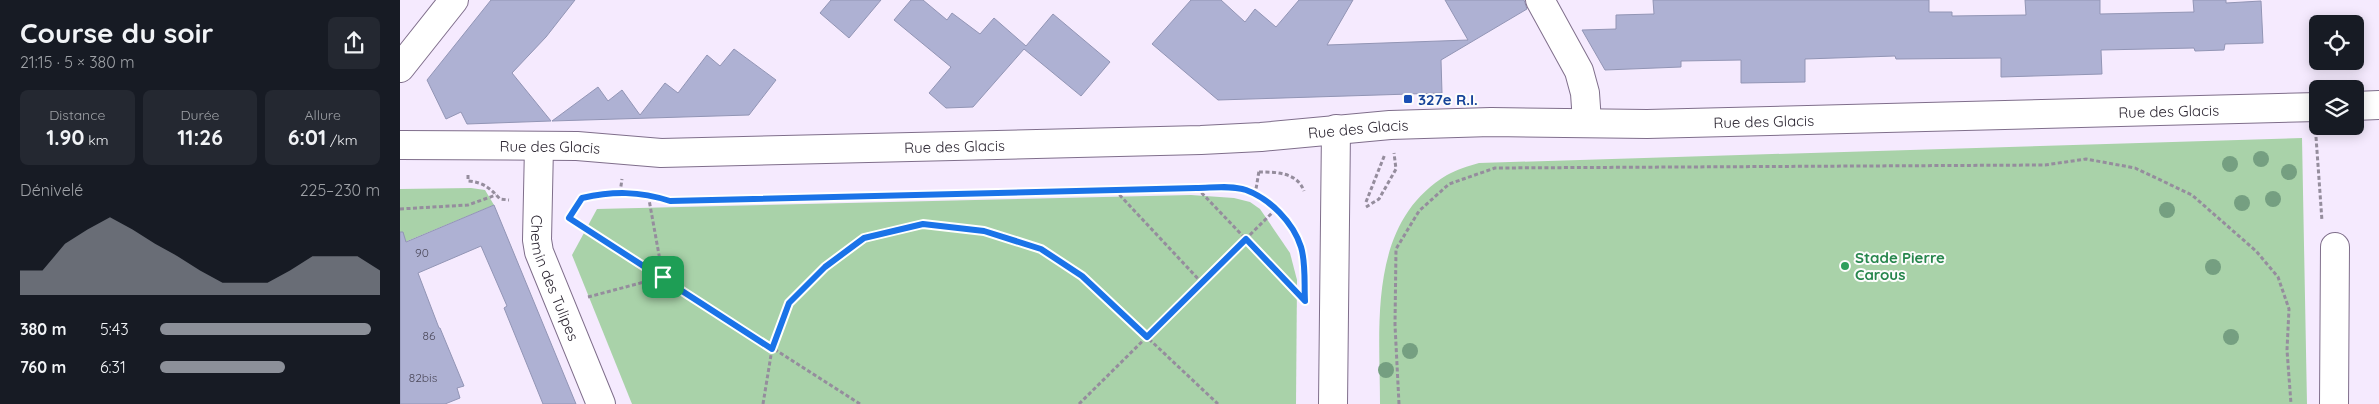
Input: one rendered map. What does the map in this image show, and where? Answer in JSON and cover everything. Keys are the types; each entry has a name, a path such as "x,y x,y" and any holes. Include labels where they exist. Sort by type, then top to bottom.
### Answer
{"street":[{"path":"400,68 454,0"},
{"path":"1540,0 1579,71 1585,93 1588,122"},
{"path":"2364,106 2379,105"},
{"name":"Rue des Glacis","path":"400,145 577,146 661,153 1201,140 1261,137 1336,129 1491,122 1647,124 2309,107"},
{"path":"1333,404 1336,129"},
{"name":"Chemin des Tulipes","path":"539,146 537,240 543,264 601,404"},
{"path":"2334,404 2335,247"}],"path":[{"path":"1390,126 1396,169 1379,200 1363,208 1384,162 1390,126"},
{"path":"2317,135 2322,233 2335,247"},
{"path":"1399,404 1395,325 1396,249 1419,211 1448,184 1495,168 2045,165 2086,159 2134,168 2192,195 2256,251 2278,277 2289,309 2287,350 2291,404"},
{"path":"1255,195 1259,172"},
{"path":"1196,188 1305,301"},
{"path":"860,404 569,218 582,198 607,193 648,194 670,201 1196,188 1245,190 1265,200 1276,209 1292,228 1301,248 1303,274"},
{"path":"1114,190 1202,283"},
{"path":"648,194 663,277"},
{"path":"400,210 468,205 496,195"},
{"path":"1079,404 1276,209"},
{"path":"763,404 772,349 789,303 825,267 864,238 923,224 984,231 1041,249 1082,276 1218,404"},
{"path":"560,304 663,277"},
{"path":"1304,292 1305,310"}],"green space":[{"name":"Stade Pierre Carous","path":"2302,138 2307,404 1380,404 1380,309 1384,278 1391,248 1403,220 1421,195 1447,175 1475,164"},
{"path":"471,188 485,190 494,205 400,244 400,189"},
{"path":"1191,195 1234,198 1250,202 1260,209 1290,253 1297,280 1296,404 632,404 572,255 597,209"}],"building":[{"path":"491,0 575,0 546,37 512,73 551,121 467,124 461,112 446,119 427,80"},
{"path":"831,0 881,0 849,38 820,13"},
{"path":"911,0 923,0 947,20 952,13 980,34 994,18 1026,46 1053,14 1110,62 1081,96 1024,49 973,107 946,108 929,93 951,67 894,20"},
{"path":"1191,0 1221,0 1245,22 1255,9 1276,27 1299,0 1353,0 1327,45 1468,40 1445,0 1524,0 1527,9 1441,60 1442,93 1218,100 1152,44"},
{"path":"1653,0 1929,0 1929,12 1952,12 1952,16 2026,15 2025,0 2100,0 2100,14 2194,12 2193,0 2226,0 2226,3 2261,1 2263,43 2225,44 2224,50 2195,51 2194,48 2101,50 2102,74 2001,77 2001,58 1896,59 1895,56 1805,59 1805,82 1741,83 1741,60 1681,61 1681,67 1605,70 1582,30 1616,29 1616,15 1654,14"},
{"path":"734,49 776,80 749,115 552,121 598,87 608,101 622,90 640,115 665,83 678,93 707,55 720,66"},
{"path":"494,205 576,404 543,404 504,308 507,306 481,246 418,273 464,386 457,388 460,398 445,404 400,404 400,232 403,232 406,242"}],"place":[{"name":"327e R.I.","path":"1408,99"},
{"name":"Stade Pierre Carous","path":"1845,266"}],"route":[{"path":"1196,188 1245,190 1265,200 1276,209 1292,228 1301,248 1305,301 1246,239 1147,337 1082,276 1041,249 984,231 923,224 864,238 825,267 789,303 772,349 663,277 569,218 582,198 607,193 648,194 670,201 1196,188"}]}
